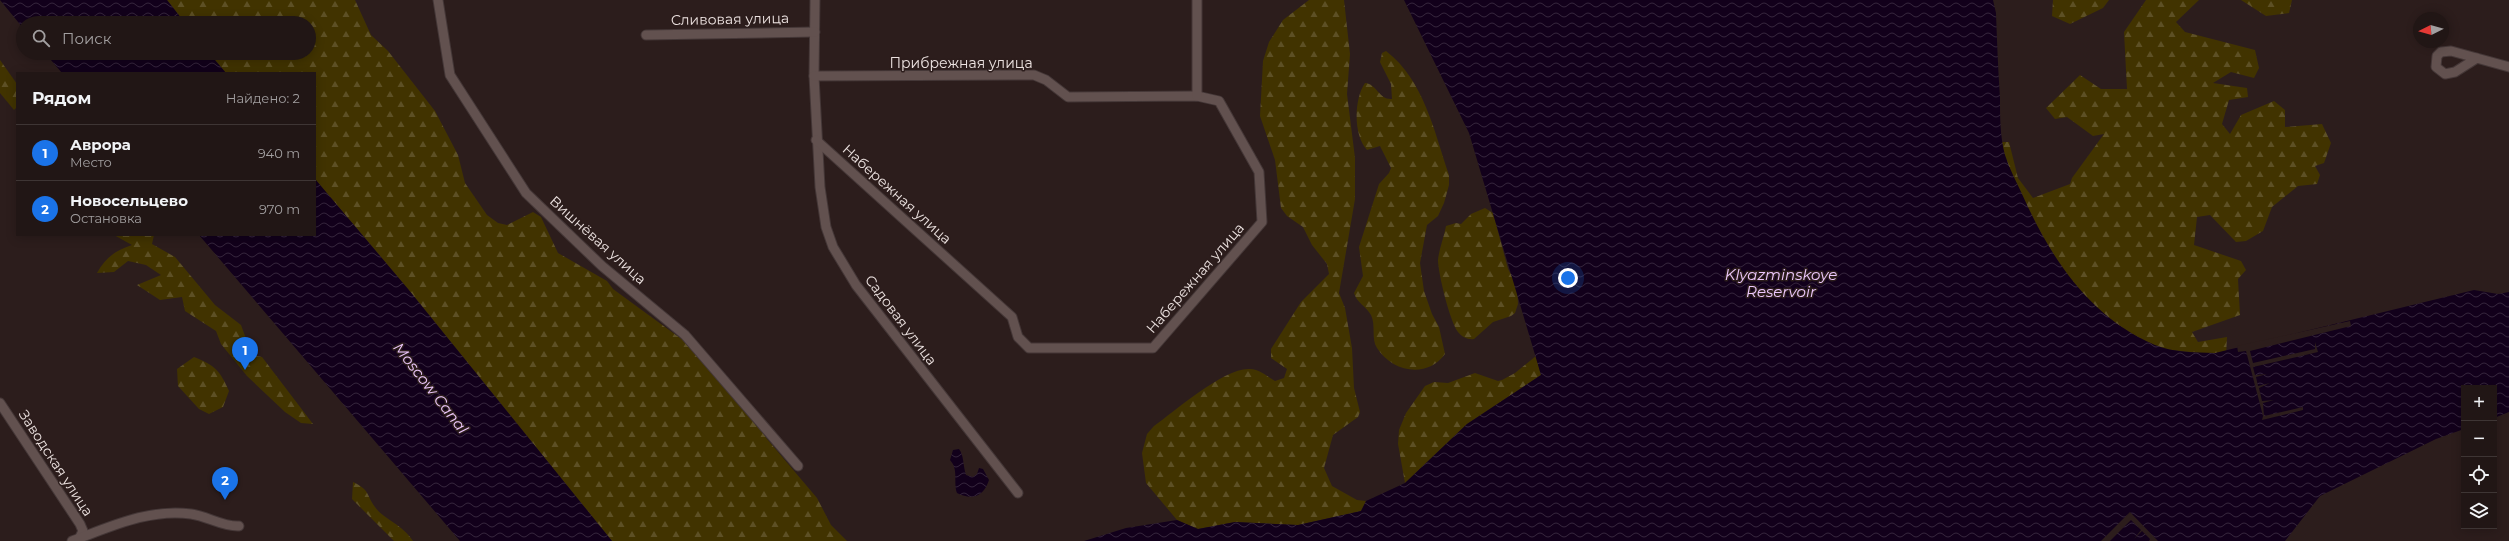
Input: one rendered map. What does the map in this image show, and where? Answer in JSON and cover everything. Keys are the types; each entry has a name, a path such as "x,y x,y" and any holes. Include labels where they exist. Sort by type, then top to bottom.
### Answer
{"street":[{"name":"Вишнёвая улица","path":"438,0 450,75 526,193 602,266 685,335 798,466"},
{"name":"Садовая улица","path":"815,0 814,76 816,140 821,205 833,246 856,285 1018,493"},
{"path":"1197,0 1197,96"},
{"name":"Сливовая улица","path":"646,35 815,32"},
{"path":"2477,58 2509,67"},
{"name":"Прибрежная улица","path":"814,76 1034,75 1046,80 1068,97 1197,96"},
{"name":"Набережная улица","path":"816,140 1012,317 1018,337 1029,348 1153,348 1262,222 1259,172 1219,102 1197,96"},
{"name":"Заводская улица","path":"0,403 80,524 83,531 76,540"},
{"path":"76,540 146,515 162,513 192,514 239,526"}],"green space":[{"path":"167,0 355,0 371,35 388,51 435,111 458,155 465,183 487,215 498,223 507,225 533,212 541,217 558,253 607,281 613,289 691,346 751,414 767,439 817,498 831,525 847,541 612,541 408,289 316,180 316,72 225,72 215,60 316,60 316,16 180,16"},
{"path":"1309,0 1344,0 1350,54 1347,94 1355,158 1355,199 1339,293 1345,308 1352,348 1354,388 1360,412 1358,417 1333,435 1324,468 1332,486 1357,500 1366,501 1361,511 1298,525 1235,522 1198,529 1177,520 1146,483 1142,453 1147,434 1154,426 1200,391 1227,375 1240,370 1253,369 1275,381 1284,378 1287,369 1271,358 1271,349 1301,302 1329,274 1327,264 1312,245 1303,227 1287,216 1281,208 1275,160 1260,116 1263,61 1269,42 1283,20"},
{"path":"2053,0 2109,0 2103,8 2070,24 2052,16"},
{"path":"2146,0 2199,0 2176,22 2185,32 2255,50 2259,68 2254,78 2231,72 2213,83 2247,88 2248,97 2229,100 2222,124 2230,134 2241,115 2274,101 2285,110 2285,127 2322,124 2331,143 2324,163 2315,166 2320,175 2317,184 2298,186 2272,207 2263,231 2246,241 2236,242 2210,215 2197,217 2194,245 2241,261 2246,270 2238,279 2240,315 2192,332 2198,342 2227,337 2226,356 2128,345 2055,284 1995,142 2009,142 2018,178 2033,198 2070,184 2072,178 2104,134 2093,136 2067,117 2055,119 2046,108 2080,75 2101,89 2127,89 2124,32"},
{"path":"2241,0 2292,0 2289,13 2266,16"},
{"path":"1386,51 1410,76 1419,91 1426,107 1449,175 1449,185 1444,203 1438,216 1427,225 1420,263 1424,291 1432,314 1439,327 1445,354 1438,362 1429,367 1420,369 1400,367 1391,363 1383,356 1375,344 1371,315 1357,299 1354,293 1363,276 1359,247 1379,184 1389,173 1391,168 1380,146 1367,150 1362,143 1357,126 1357,107 1361,90 1365,83 1372,86 1384,97 1392,99 1391,84 1380,62 1382,53"},
{"path":"0,60 16,83 16,108 14,110 0,93"},
{"path":"1485,208 1493,213 1508,269 1517,286 1518,304 1515,313 1511,316 1493,322 1474,339 1467,339 1458,332 1448,308 1442,286 1438,260 1439,252 1446,226 1456,223 1461,224 1471,214"},
{"path":"116,236 154,236 152,244 175,257 215,305 241,325 252,355 262,357 313,424 301,423 285,412 247,376 221,344 216,331 185,311 182,297 160,300 137,285 161,275 146,265 128,261 114,272 97,273 107,259 112,255 121,249 132,245"},
{"path":"1536,356 1541,375 1467,424 1405,483 1398,444 1399,430 1406,413 1425,386 1434,382 1448,383 1475,373 1498,381 1502,380 1515,373"},
{"path":"194,357 212,366 223,378 229,391 223,407 209,414 199,409 178,386 177,369"},
{"path":"353,482 365,490 378,511 404,530 413,541 394,541 352,499"}],"water":[{"path":"0,0 167,0 180,16 16,16 16,19"},
{"name":"Klyazminskoye Reservoir","path":"1404,0 1993,0 1996,13 2001,134 2007,160 2033,217 2059,262 2074,283 2091,302 2110,318 2131,333 2162,348 2185,352 2215,353 2474,290 2498,294 2509,292 2509,412 2497,417 2497,385 2461,385 2461,430 2436,439 2320,496 2285,541 1084,541 1126,528 1177,520 1198,529 1235,522 1298,525 1361,511 1366,501 1405,483 1467,424 1541,375 1469,133"},
{"path":"51,60 215,60 225,72 61,72"},
{"name":"Moscow Canal","path":"316,180 408,289 612,541 460,541 200,236 316,236"},
{"path":"959,449 962,454 966,475 973,477 977,474 979,468 983,469 989,480 984,490 977,496 968,497 957,493 955,472 953,464 950,460 953,450"}],"pier":[{"path":"2350,321 2351,326 2250,351 2253,363 2315,349 2315,342 2318,352 2253,367 2255,375 2267,374 2256,377 2258,386 2270,383 2259,388 2262,401 2274,400 2263,403 2264,416 2303,407 2303,410 2262,420 2263,416 2246,351 2238,352 2237,346"},
{"path":"2130,512 2158,541 2149,541 2150,539 2142,531 2134,539 2141,530 2131,520 2110,541 2101,541"}],"place":[{"name":"Аврора","path":"245,370"},
{"name":"Новосельцево","path":"225,500"}]}
